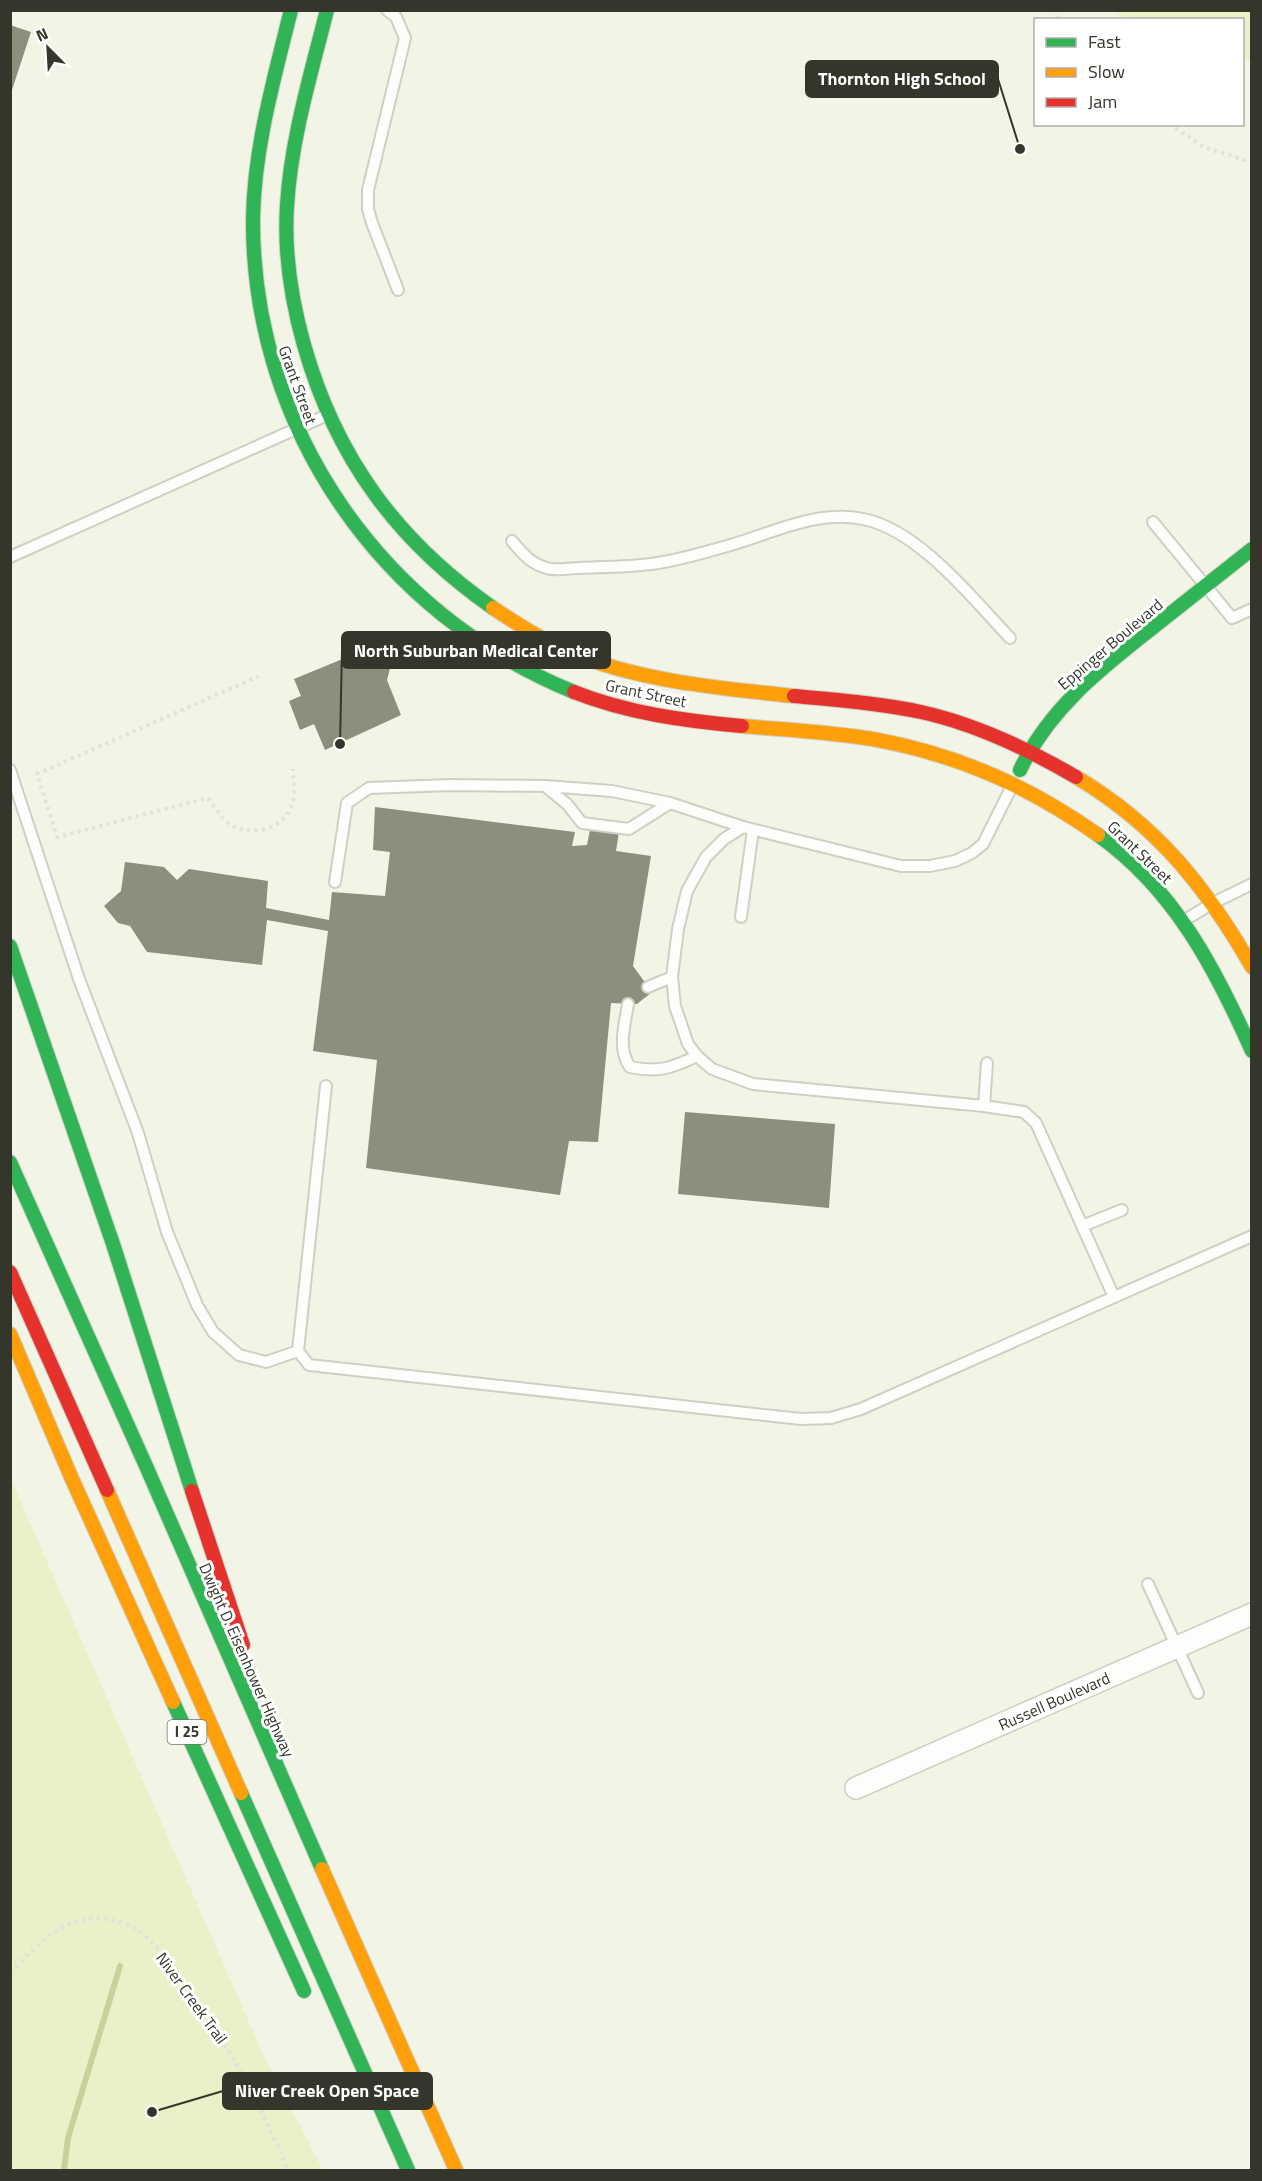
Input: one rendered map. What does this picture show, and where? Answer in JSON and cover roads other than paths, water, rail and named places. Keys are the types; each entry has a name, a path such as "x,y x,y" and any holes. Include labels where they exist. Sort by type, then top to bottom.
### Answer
{"main road":[{"name":"Grant Street","path":"291,10 261,137 255,183 253,219 257,293 266,345 278,384 296,429 306,451 344,513 369,544 420,598 469,637 554,684 600,701 646,713 878,741 945,756 1013,783 1067,813 1107,840 1151,882 1183,921 1219,980 1251,1051"},
{"name":"Grant Street","path":"327,10 300,123 288,191 286,229 288,280 300,334 328,415 356,467 375,495 425,554 483,602 549,642 578,656 624,670 676,680 920,712 959,722 1029,752 1084,782 1132,816 1159,841 1212,903 1232,932 1251,968"},
{"name":"Eppinger Boulevard","path":"1013,783 1029,752 1054,715 1072,695 1102,668 1251,549"},
{"path":"10,946 114,1244 204,1529 249,1662"},
{"name":"Dwight D. Eisenhower Highway","path":"10,1162 456,2170"},
{"path":"10,1272 408,2170"},
{"name":"I 25","path":"10,1334 72,1479 311,2007"},
{"path":"91,1377 146,1466"},
{"path":"43,1443 72,1479"},
{"path":"260,1694 318,1859"}],"street":[{"name":"Russell Boulevard","path":"856,1788 1251,1614"}],"lane":[{"path":"387,10 396,17 405,38 368,190 368,210 398,290"},
{"path":"10,557 328,415"},
{"path":"512,541 526,558 548,569 612,567 663,561 727,546 794,524 827,516 863,519 886,526 906,537 951,576 1010,638"},
{"path":"1153,522 1232,618 1251,609"},
{"path":"10,770 79,979 138,1133 168,1232 197,1305 213,1332 239,1355 266,1362 298,1351"},
{"path":"335,882 347,803 369,788 452,785 545,786 612,791 670,803 748,829 901,866 930,866 956,861 983,844 1013,783"},
{"path":"545,786 567,804 582,823 629,829 670,803"},
{"path":"741,917 748,829"},
{"path":"748,829 723,839 706,857 687,891 678,929 672,977 676,1014 688,1044 697,1056 712,1069 753,1084 984,1106 1024,1112 1036,1123 1114,1297"},
{"path":"1183,921 1212,903 1251,884"},
{"path":"648,987 672,977"},
{"path":"628,1004 623,1044 625,1059 630,1067 648,1071 673,1068 697,1056"},
{"path":"984,1106 987,1063"},
{"path":"326,1086 298,1351 309,1365 801,1419 831,1418 861,1409 1251,1236"},
{"path":"1082,1226 1122,1210"},
{"path":"1148,1584 1198,1693"}],"waterway":[{"path":"64,2170 68,2138 120,1966"}],"place":[{"name":"Thornton High School","path":"1020,149"},
{"name":"North Suburban Medical Center","path":"340,744"},
{"name":"Niver Creek Open Space","path":"152,2112"}]}
